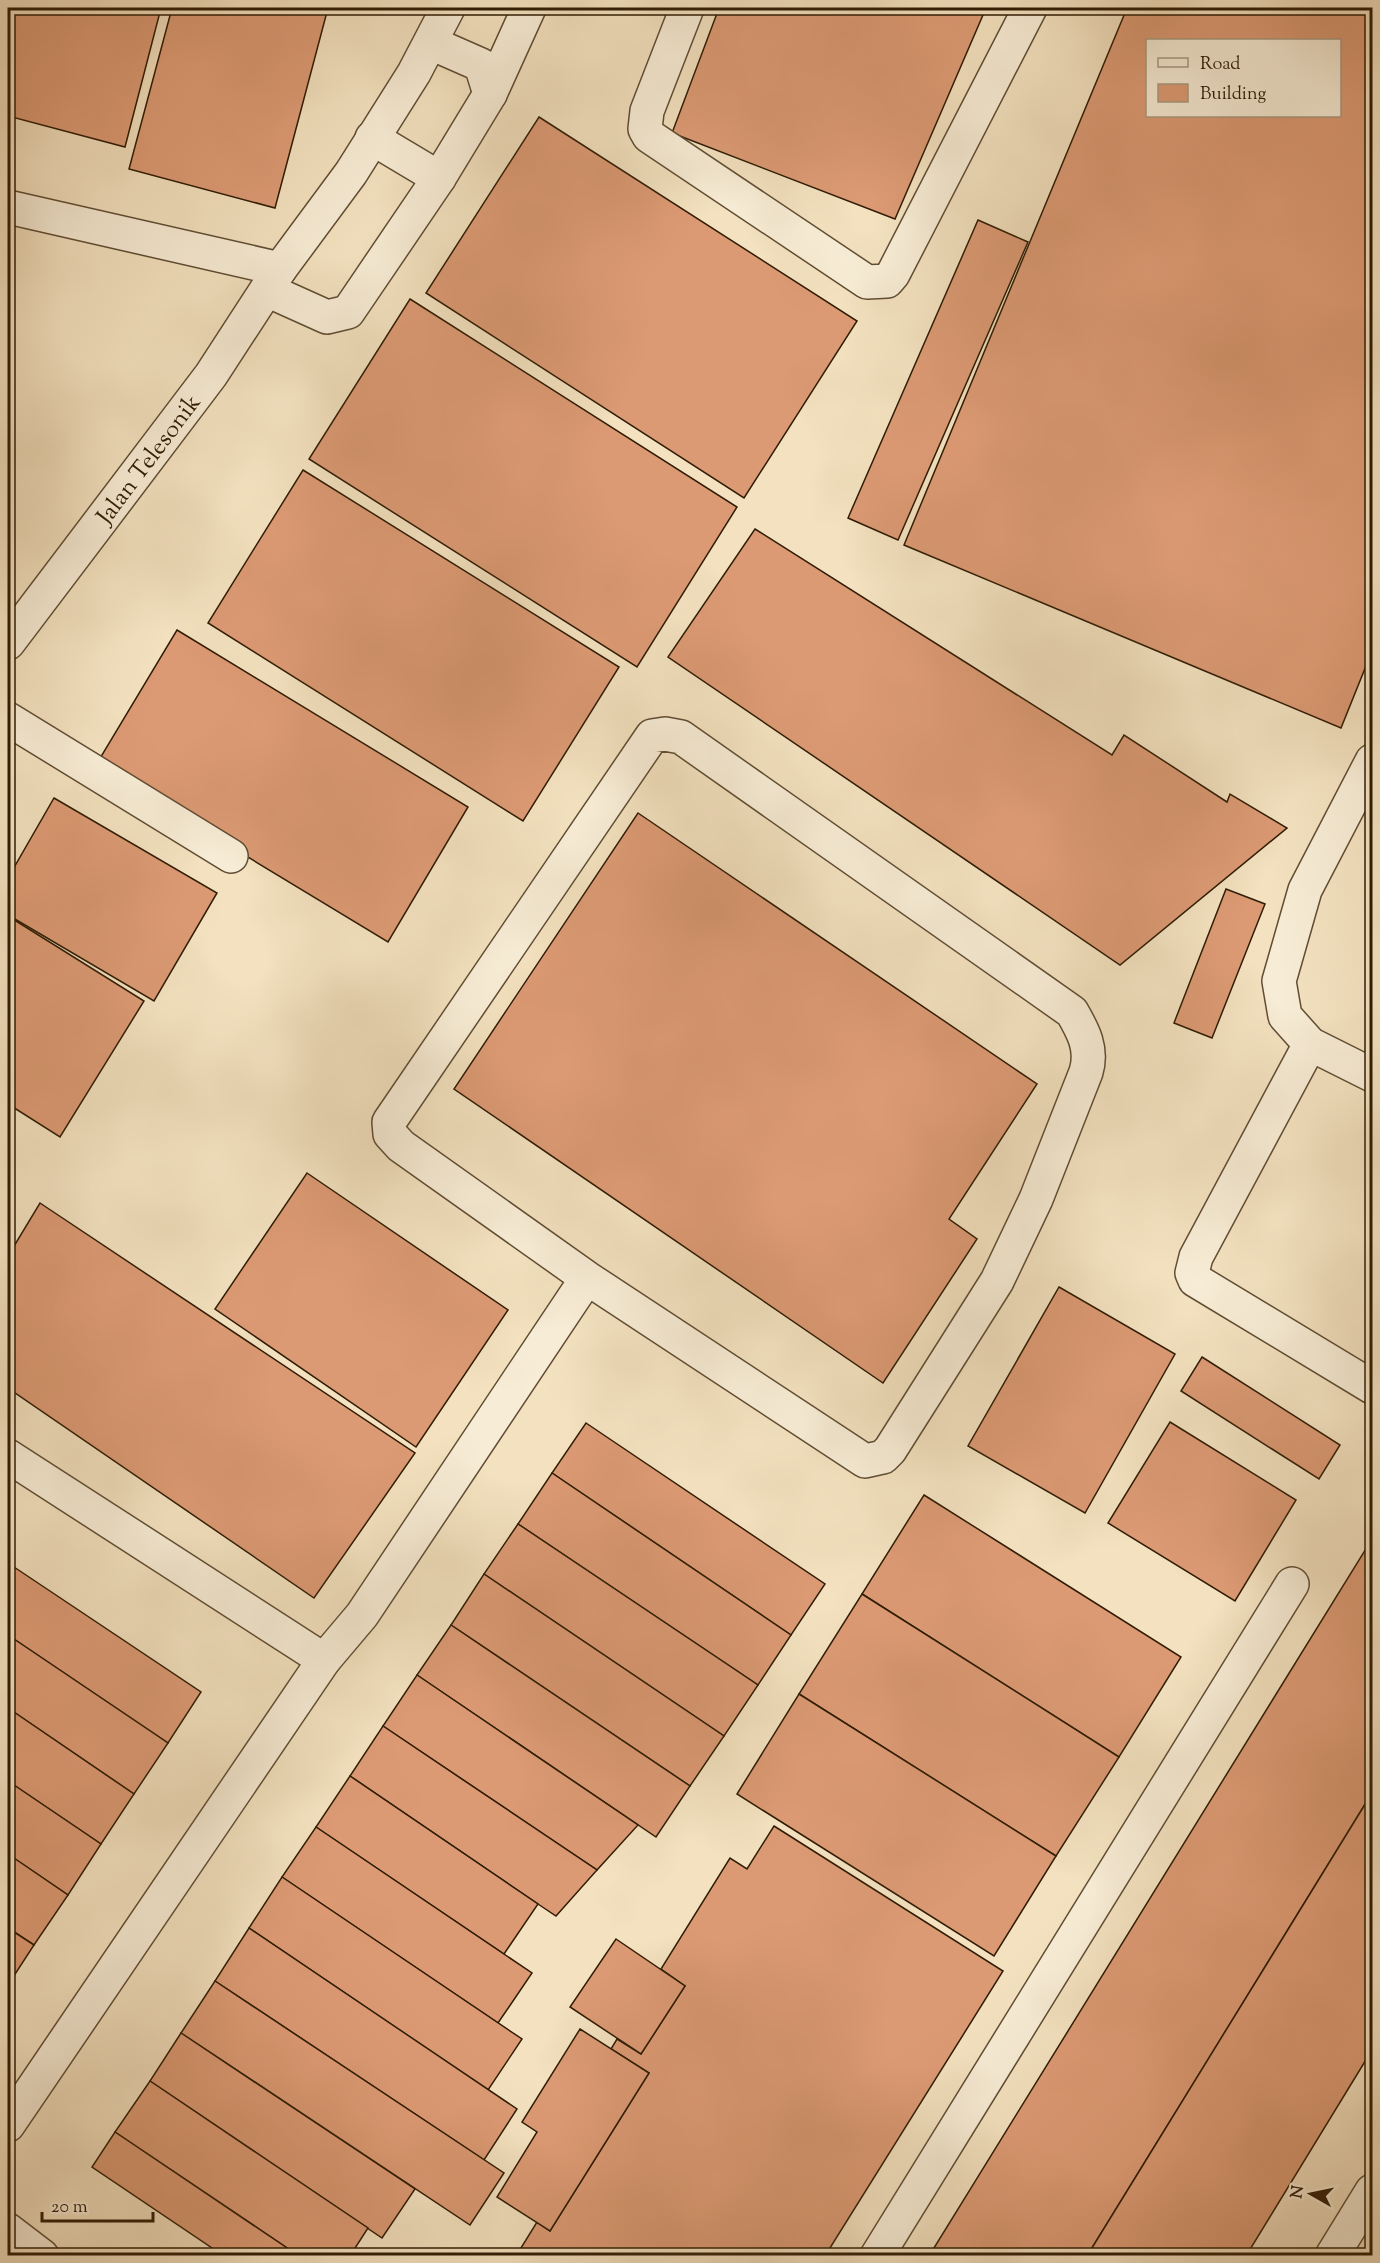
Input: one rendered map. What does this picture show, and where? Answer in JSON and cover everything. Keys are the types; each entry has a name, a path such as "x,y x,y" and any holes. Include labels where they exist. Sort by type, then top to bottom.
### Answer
{"street":[{"name":"Jalan Telesonik","path":"8,643 211,375 273,279 351,173 431,43 448,8"},
{"path":"8,207 273,279 327,316 348,312 439,178 490,94 529,8"},
{"path":"687,8 647,111 645,129 648,136 867,282 887,280 893,274 1030,8"},
{"path":"431,43 481,66 490,94"},
{"path":"372,138 439,178"},
{"path":"8,720 231,856"},
{"path":"665,734 681,737 1072,1012 1085,1034 1089,1061 1086,1072 1040,1191 1009,1258 890,1450 883,1457 865,1461 587,1278 401,1146 390,1134 389,1122 652,736 665,734"},
{"path":"1371,768 1305,890 1279,981 1285,1016 1310,1044 1372,1075"},
{"path":"1310,1044 1196,1257 1192,1273 1195,1280 1372,1387"},
{"path":"8,2125 324,1660 362,1615 587,1278"},
{"path":"8,1456 324,1660"},
{"path":"877,2256 1292,1584"},
{"path":"1332,2256 1372,2191"},
{"path":"8,2230 42,2256"}],"building":[{"path":"8,8 161,8 125,147 8,116"},
{"path":"172,8 328,8 275,208 129,169"},
{"path":"719,8 986,8 895,219 672,133"},
{"path":"1127,8 1372,8 1372,651 1341,728 904,545"},
{"path":"539,117 857,321 744,498 426,293"},
{"path":"978,220 1028,242 898,540 848,518"},
{"path":"410,299 737,507 637,667 309,459"},
{"path":"303,470 619,667 523,821 208,623"},
{"path":"755,529 1112,755 1124,735 1227,802 1230,794 1287,828 1120,965 668,657"},
{"path":"177,630 468,807 388,942 96,765"},
{"path":"54,798 217,893 154,1001 8,915 8,878"},
{"path":"638,813 1037,1084 949,1219 977,1239 883,1383 454,1089"},
{"path":"1226,889 1265,904 1212,1038 1174,1023"},
{"path":"8,916 144,1001 60,1137 8,1104"},
{"path":"307,1173 508,1310 416,1447 215,1309"},
{"path":"40,1203 415,1453 314,1598 8,1388 8,1256"},
{"path":"1059,1287 1175,1354 1085,1513 968,1446"},
{"path":"1202,1357 1340,1445 1319,1479 1181,1391"},
{"path":"1170,1422 1296,1500 1235,1601 1108,1523"},
{"path":"586,1423 825,1584 791,1635 552,1473"},
{"path":"552,1473 791,1635 758,1685 518,1524"},
{"path":"924,1495 1181,1657 1119,1757 862,1594"},
{"path":"518,1524 758,1685 724,1736 484,1574"},
{"path":"1367,1547 1372,1551 1372,1793 1087,2256 929,2256"},
{"path":"8,1563 201,1692 168,1743 8,1635"},
{"path":"484,1574 724,1736 690,1786 451,1625"},
{"path":"862,1594 1119,1757 1056,1856 799,1694"},
{"path":"451,1625 690,1786 656,1837 417,1675"},
{"path":"8,1635 168,1743 134,1794 8,1708"},
{"path":"417,1675 638,1825 597,1870 383,1726"},
{"path":"799,1694 1056,1856 994,1956 737,1794"},
{"path":"8,1708 134,1794 101,1844 8,1781"},
{"path":"383,1726 597,1870 556,1916 538,1904 350,1776"},
{"path":"350,1776 538,1904 504,1954 316,1827"},
{"path":"8,1781 101,1844 68,1895 8,1854"},
{"path":"1372,1793 1372,2050 1246,2256 1087,2256"},
{"path":"774,1826 1003,1971 825,2256 516,2256 537,2222 550,2231 649,2073 611,2049 617,2039 641,2054 685,1986 661,1969 730,1858 747,1869"},
{"path":"316,1827 532,1973 498,2023 282,1877"},
{"path":"8,1854 68,1895 34,1945 8,1928"},
{"path":"282,1877 522,2039 488,2090 249,1928"},
{"path":"8,1928 34,1945 8,1985"},
{"path":"249,1928 517,2109 484,2160 215,1981"},
{"path":"616,1939 685,1986 641,2054 570,2007"},
{"path":"215,1981 504,2173 470,2225 181,2033"},
{"path":"580,2029 649,2073 550,2231 497,2197 537,2132 522,2122"},
{"path":"181,2033 415,2189 382,2238 150,2081"},
{"path":"150,2081 368,2228 350,2256 299,2256 115,2132"},
{"path":"115,2132 299,2256 224,2256 92,2167"}]}
